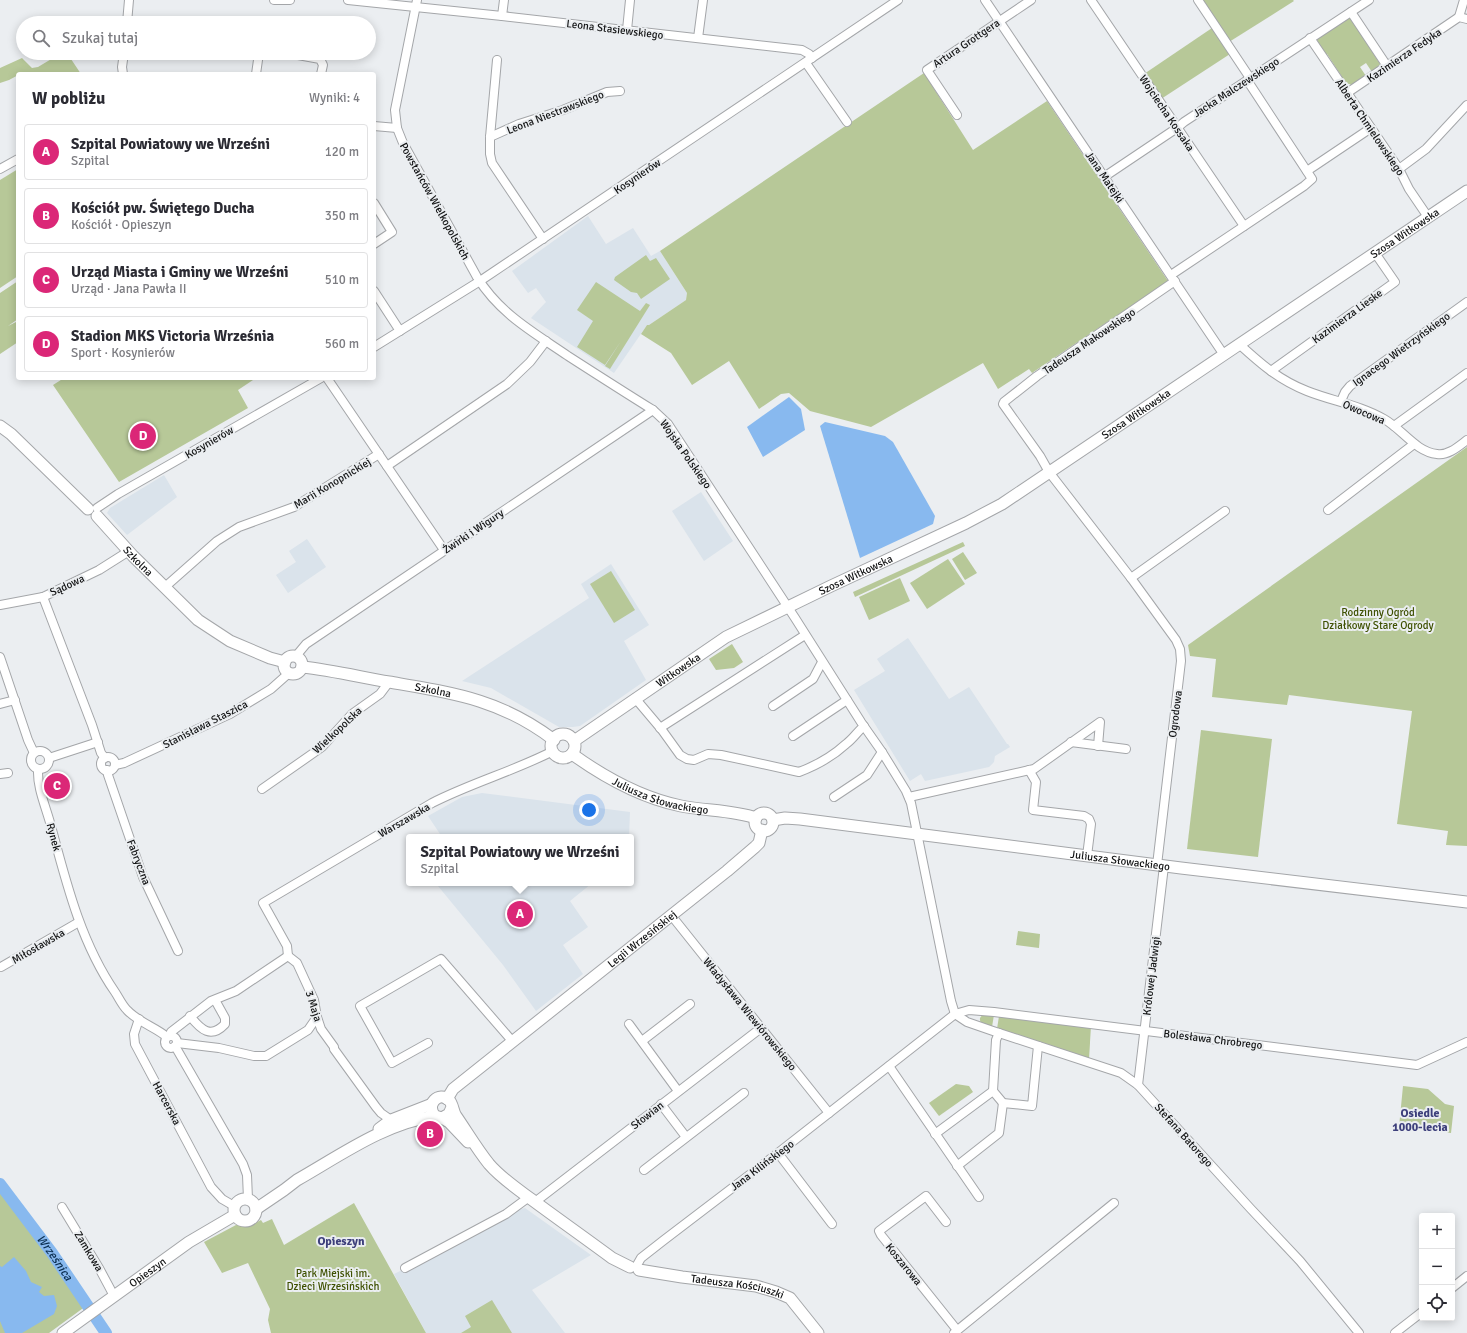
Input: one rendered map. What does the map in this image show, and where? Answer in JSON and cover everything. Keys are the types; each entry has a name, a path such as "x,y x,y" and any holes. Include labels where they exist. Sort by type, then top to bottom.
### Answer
{"street":[{"path":"128,16 129,0"},
{"path":"274,0 290,0"},
{"name":"Leona Stasiewskiego","path":"348,0 416,3 502,16 802,50 809,54 809,60"},
{"path":"502,16 504,0"},
{"path":"627,30 630,0"},
{"path":"698,38 703,0"},
{"name":"Kosynierów","path":"376,346 480,281 898,0"},
{"name":"Jana Matejki","path":"985,0 1224,354"},
{"name":"Artura Grottgera","path":"957,115 927,70 1031,0"},
{"name":"Wojciecha Kossaka","path":"1091,0 1244,226"},
{"path":"1198,0 1307,171 1371,128"},
{"name":"Jacka Malczewskiego","path":"1104,177 1248,79 1369,0"},
{"name":"Kazimierza Fedyka","path":"1347,94 1451,24 1463,18 1464,0"},
{"name":"Powstańców Wielkopolskich","path":"416,3 396,103 397,128 408,154 480,281"},
{"path":"1351,12 1387,66"},
{"name":"Alberta Chmielowskiego","path":"1310,38 1399,169 1409,189 1428,217"},
{"path":"123,60 123,72"},
{"path":"256,72 258,60"},
{"path":"320,60 322,65 321,72"},
{"path":"497,60 490,137 490,154 492,163 543,239"},
{"path":"809,60 847,122"},
{"name":"Leona Niestrawskiego","path":"490,137 519,124 563,110 607,92 620,91"},
{"path":"1399,169 1426,149 1467,105"},
{"path":"376,126 397,128"},
{"path":"0,170 16,160"},
{"name":"Tadeusza Makowskiego","path":"1004,402 1037,376 1244,226 1304,186 1312,179 1307,171"},
{"name":"Szosa Witkowska","path":"788,608 966,524 1002,504 1467,191"},
{"path":"376,206 392,232 376,243"},
{"name":"Kazimierza Lieske","path":"1271,371 1395,282 1375,253"},
{"name":"Wojska Polskiego","path":"480,281 502,309 546,341 653,410 668,424 846,700 882,752 909,797 918,834 951,1001 956,1014"},
{"path":"376,294 400,332"},
{"name":"Ignacego Wietrzyńskiego","path":"1341,401 1350,386 1467,302"},
{"name":"Marii Konopnickiej","path":"387,466 507,384 530,362 546,341"},
{"name":"Owocowa","path":"1239,344 1261,365 1292,384 1373,414 1394,426 1414,444 1433,453 1439,454 1450,452 1467,440"},
{"path":"1394,426 1467,373"},
{"name":"Kosynierów","path":"94,511 118,494 318,380"},
{"path":"328,380 444,550"},
{"name":"Ogrodowa","path":"1004,402 1049,472 1131,578 1179,644 1181,654 1160,866"},
{"name":"Żwirki i Wigury","path":"296,656 306,644 653,410"},
{"name":"Szkolna","path":"0,426 12,434 94,511 128,552 198,620 215,633 230,641 270,658 285,662"},
{"path":"1328,510 1414,444"},
{"name":"Marii Konopnickiej","path":"165,587 217,541 239,527 294,507 379,454"},
{"path":"1131,578 1225,511"},
{"name":"Sądowa","path":"0,605 43,597 99,570 128,552"},
{"path":"43,597 101,753 105,758"},
{"name":"Witkowska","path":"574,741 726,637 788,608"},
{"path":"660,728 805,635"},
{"path":"296,656 301,661 302,667 298,672 293,674 289,673 285,669 285,662 289,657 296,656"},
{"path":"0,657 28,740 34,753"},
{"path":"774,706 813,679 822,662"},
{"name":"Szkolna","path":"302,667 457,694 489,704 514,715 542,731 553,745"},
{"name":"Stanisława Staszica","path":"115,765 124,763 230,714 271,689 289,673"},
{"name":"Wielkopolska","path":"262,789 322,747 352,714 380,694 389,682"},
{"path":"635,698 680,755 687,759 694,760 708,754 721,755 799,772 811,768 845,746 855,733 864,726"},
{"path":"0,704 15,700"},
{"path":"793,736 846,700"},
{"path":"909,797 1034,769 1100,722 1098,746"},
{"path":"558,736 570,736 574,741 575,746 572,754 561,758 556,755 553,745 558,736"},
{"path":"49,758 98,742"},
{"path":"1071,742 1126,749"},
{"name":"Warszawska","path":"263,903 432,803 457,791 536,759 553,745"},
{"path":"43,752 49,758 49,762 45,768 38,770 33,767 30,759 34,753 43,752"},
{"path":"834,797 867,775 882,752"},
{"name":"Juliusza Słowackiego","path":"572,754 606,776 630,789 665,802 695,808 732,812 756,818"},
{"path":"109,757 112,759 115,765 111,770 103,768 102,764 105,758 109,757"},
{"name":"Rynek","path":"38,770 39,786 79,922 93,955 106,980 126,1009 139,1019"},
{"name":"Fabryczna","path":"107,770 143,877 178,951"},
{"path":"1029,770 1036,782 1033,810 1084,816 1089,819 1091,824 1087,856"},
{"path":"765,813 770,815 773,820 772,825 768,830 762,830 756,826 756,818 760,814 765,813"},
{"name":"Juliusza Słowackiego","path":"773,820 779,818 792,819 1160,866 1467,902"},
{"name":"Legii Wrzesińskiej","path":"450,1103 453,1089 756,847 759,843 762,830"},
{"name":"Królowej Jadwigi","path":"1138,1085 1145,1030 1160,866"},
{"name":"3 Maja","path":"263,903 287,946 288,956 297,963 316,1007 317,1017 321,1029 376,1107 381,1113 391,1120"},
{"name":"Władysława Wiewiórowskiego","path":"671,915 829,1113"},
{"name":"Miłosławska","path":"0,973 0,967 79,922"},
{"path":"288,956 236,991 211,1001 190,1016 171,1032 165,1041 166,1045 171,1048 176,1044 220,1048 254,1056 266,1056 308,1030 317,1017"},
{"path":"428,1043 392,1063 360,1006 440,959 513,1042"},
{"path":"0,961 0,967"},
{"path":"190,1016 205,1031 212,1032 220,1029 225,1024 225,1018 215,1000"},
{"path":"642,1041 690,1004"},
{"name":"Bolesława Chrobrego","path":"956,1014 969,1010 994,1012 1417,1065 1467,1042"},
{"name":"Stefana Batorego","path":"956,1014 967,1022 1121,1074 1138,1085 1300,1261 1359,1333"},
{"name":"Jana Kilińskiego","path":"635,1267 641,1258 658,1244 778,1153 956,1014"},
{"path":"139,1019 168,1036"},
{"name":"Harcerska","path":"139,1019 134,1034 135,1044 210,1187 235,1211"},
{"path":"629,1024 678,1091"},
{"name":"Słowian","path":"405,1268 532,1199 761,1028"},
{"path":"999,1033 996,1040 993,1091 1003,1103 1032,1106 1038,1046"},
{"path":"176,1044 243,1164 247,1175 252,1203 253,1217 246,1221 238,1218 235,1211 240,1200 252,1203 284,1190 297,1180 383,1132 420,1118 439,1117 449,1114 450,1103 442,1097 437,1098 432,1104 391,1120 368,1139"},
{"path":"889,1066 979,1197"},
{"path":"935,1134 993,1091"},
{"path":"644,1170 744,1093"},
{"name":"Tadeusza Kościuszki","path":"450,1103 455,1115 478,1150"},
{"path":"957,1166 999,1133 1003,1103"},
{"path":"432,1104 431,1109 439,1117"},
{"path":"661,1104 686,1137"},
{"name":"Tadeusza Kościuszki","path":"439,1117 449,1122 478,1150 500,1175 612,1258 635,1267 682,1277 756,1286 776,1292 790,1298 818,1333"},
{"path":"778,1153 832,1224"},
{"name":"Koszarowa","path":"946,1222 926,1196 880,1231 881,1236 955,1331 1114,1203"},
{"name":"Zamkowa","path":"62,1208 114,1296"},
{"name":"Opieszyn","path":"63,1333 189,1242 235,1211"},
{"path":"1455,1286 1467,1276"},
{"path":"1395,1333 1419,1314"}],"shaded area":[{"path":"588,216 606,244 633,228 651,256 660,251 687,293 686,300 647,325 614,373 531,318 546,302 536,288 528,293 512,271"},
{"path":"164,475 177,497 127,535 107,513 110,508"},
{"path":"701,492 733,541 704,561 672,511"},
{"path":"307,539 326,567 288,593 276,575 296,562 289,551"},
{"path":"611,564 649,625 624,641 646,680 580,726 573,727 559,727 491,688 462,681 589,598 581,584"},
{"path":"908,638 949,699 969,687 1010,747 995,756 994,762 989,767 925,781 921,774 910,781 854,690 885,671 877,659"},
{"path":"482,793 630,812 629,834 440,834 428,816 462,797"},
{"path":"438,886 589,886 570,901 588,927 563,945 583,974 536,1011 503,965"},
{"path":"525,1208 591,1255 532,1290 565,1333 426,1333 394,1274"}],"green space":[{"path":"1200,0 1293,0 1294,1 1229,42"},
{"path":"1350,18 1380,64 1380,68 1372,72 1366,63 1360,67 1366,76 1352,85 1346,83 1317,40 1318,36 1345,19"},
{"path":"1212,28 1230,54 1161,99 1144,74"},
{"path":"18,60 24,60 32,68 38,67 50,60 72,60 80,72 16,72 16,76 0,83 0,68"},
{"path":"924,73 973,150 1047,101 1168,281 1032,373 1029,369 998,389 983,363 871,427 810,411 789,393 781,394 759,409 729,361 692,385 671,353 641,334 647,325 686,300 687,293 660,251"},
{"path":"16,170 16,277 0,288 0,180"},
{"path":"646,255 650,261 656,258 670,279 641,299 637,293 631,292 614,280 615,277"},
{"path":"16,282 16,320 8,326 16,322 16,343 0,354 0,293"},
{"path":"596,282 640,311 646,303 650,305 610,369 605,366 621,341 605,365 577,347 593,321 577,310"},
{"path":"61,380 253,380 238,390 248,408 119,482 53,385"},
{"name":"Rodzinny Ogród Działkowy Stare Ogrody","path":"1467,447 1467,846 1446,845 1448,831 1397,824 1412,711 1289,695 1287,705 1212,697 1216,659 1190,656 1188,645"},
{"path":"963,542 965,546 855,597 853,592"},
{"path":"963,552 977,573 965,580 952,559"},
{"path":"948,559 965,584 927,609 910,583"},
{"path":"611,571 635,610 614,623 590,584"},
{"path":"900,578 910,601 869,620 859,597"},
{"path":"732,644 743,662 734,668 716,670 709,659"},
{"path":"1201,730 1272,739 1258,857 1187,849"},
{"path":"1018,931 1040,934 1039,948 1016,945"},
{"path":"983,1014 994,1015 992,1027 981,1022 980,1018"},
{"path":"999,1016 1091,1026 1089,1059 997,1029"},
{"path":"956,1084 969,1086 973,1092 939,1116 929,1103"},
{"path":"1403,1086 1428,1089 1445,1104 1454,1106 1451,1133 1399,1127"},
{"path":"0,1190 86,1306 49,1333 0,1333"},
{"name":"Park Miejski im. Dzieci Wrzesińskich","path":"354,1203 426,1333 271,1333 268,1320 270,1309 248,1263 222,1273 204,1242 236,1225 250,1226 261,1220 263,1223 272,1219 284,1245"},
{"path":"492,1300 512,1333 461,1333 471,1327 465,1316"}],"water":[{"path":"789,397 801,409 805,430 763,457 747,427"},
{"path":"825,422 885,436 893,442 935,516 933,524 860,558 820,426"},
{"path":"14,1257 26,1271 31,1282 42,1287 39,1292 44,1296 54,1295 57,1306 54,1314 22,1333 5,1333 0,1321 0,1266 2,1267"}],"waterway":[{"name":"Wrześnica","path":"0,1184 52,1253 106,1333"}],"place":[{"name":"Stadion MKS Victoria Września","path":"143,436"},
{"name":"Urząd Miasta i Gminy we Wrześni","path":"57,786"},
{"name":"Szpital Powiatowy we Wrześni","path":"520,914"},
{"name":"Kościół pw. Świętego Ducha","path":"430,1134"}],"district":[{"name":"Osiedle 1000-lecia","path":"1420,1120"},
{"name":"Opieszyn","path":"341,1241"}]}
